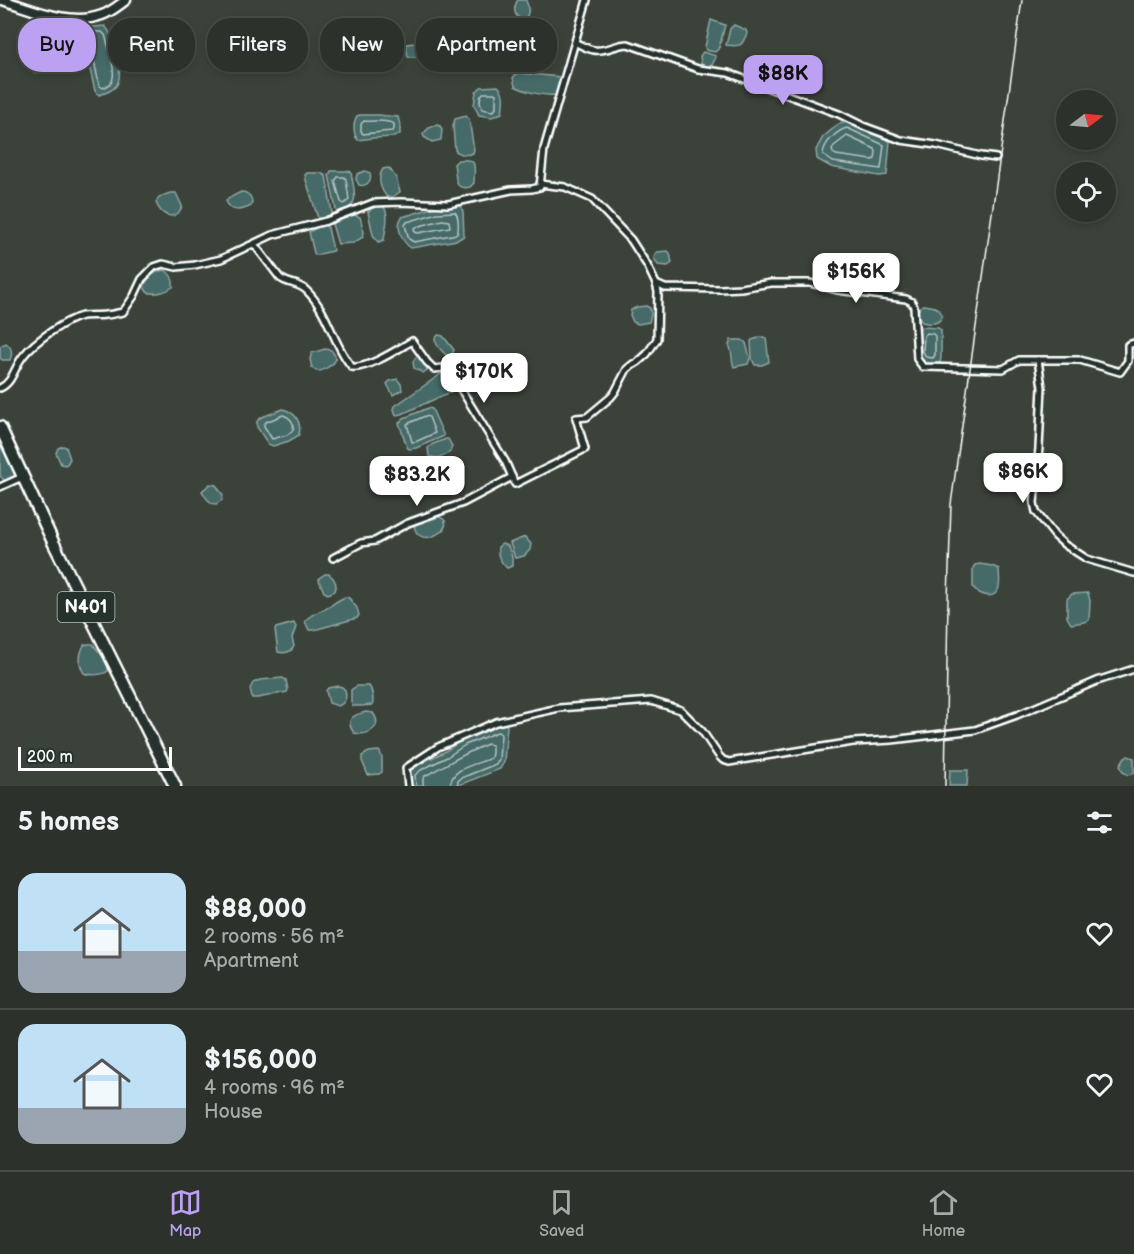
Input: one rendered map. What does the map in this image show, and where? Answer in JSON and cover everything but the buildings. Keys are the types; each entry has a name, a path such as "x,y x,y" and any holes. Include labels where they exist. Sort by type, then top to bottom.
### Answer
{"highway":[{"name":"N401","path":"0,427 22,477 175,786"}],"main road":[{"path":"2,0 48,14 79,20 103,15 126,0"}],"street":[{"path":"0,388 8,383 29,349 43,337 81,316 123,312 142,279 154,267 163,264 176,267 195,265 221,259 273,235 326,221 373,203 448,204 511,190 540,187 544,149 587,0"},
{"path":"576,43 594,50 628,44 698,69 728,73 839,114 877,132 901,140 996,158"},
{"path":"254,244 280,278 285,282 305,288 314,299 330,326 346,361 352,367 359,368 376,361 412,341 434,369 449,370 505,461 515,484 585,449 576,418 587,417 611,397 627,369 639,362 657,339 658,292 656,284 631,240 592,199 565,187 540,184"},
{"path":"656,284 665,288 720,289 771,283 810,283 847,291 906,299 912,302 914,307 917,360 924,367 1003,369 1019,360 1080,360 1120,372 1128,361 1128,345 1134,344"},
{"path":"1038,360 1042,387 1034,503 1036,512 1055,536 1087,559 1134,573"},
{"path":"0,487 22,477"},
{"path":"333,558 361,543 375,541 408,523 463,503 512,477"},
{"path":"408,786 406,768 438,747 496,722 559,708 651,701 681,710 702,731 719,756 729,762 853,742 892,740 975,730 1097,681 1134,669"}],"water":[{"path":"518,0 526,0 528,14 525,18 517,17 515,6"},
{"path":"34,14 44,17 44,18 31,18"},
{"path":"711,20 725,25 719,48 715,52 706,50 705,47"},
{"path":"734,25 746,30 747,33 740,45 726,45 730,29"},
{"path":"105,26 108,31 108,72 119,72 116,86 109,92 99,95 95,91 91,72 96,72 96,27"},
{"path":"416,43 416,57 408,57 407,44"},
{"path":"703,52 716,56 712,65 701,64 700,56"},
{"path":"519,73 562,78 556,95 546,95 529,92 515,86 513,78"},
{"path":"498,86 503,95 502,113 492,117 479,115 474,105 476,92 481,87"},
{"path":"357,116 398,117 400,134 394,137 358,140 354,125"},
{"path":"466,116 469,119 474,150 473,153 468,154 455,150 453,126 455,119"},
{"path":"848,122 890,141 887,175 879,176 831,167 817,159 816,150 823,137 839,124"},
{"path":"437,125 442,129 441,140 432,142 423,134 429,128"},
{"path":"458,160 469,160 474,164 474,183 470,187 460,187 456,182 454,164"},
{"path":"388,168 396,178 400,192 392,197 387,197 380,183 381,172"},
{"path":"331,171 351,172 354,186 355,197 351,206 338,213 329,175"},
{"path":"365,171 370,173 370,181 359,185 356,179 357,174"},
{"path":"307,173 321,173 326,176 332,213 328,217 318,218 306,180"},
{"path":"241,192 250,196 251,206 240,210 231,208 226,201"},
{"path":"176,193 182,206 180,211 173,216 161,211 156,202 159,197"},
{"path":"382,205 385,208 387,221 384,240 378,242 373,235 368,212"},
{"path":"461,206 463,212 464,236 457,240 411,248 400,234 399,225 402,217 436,207"},
{"path":"354,215 360,217 363,237 353,243 338,244 332,224 339,218"},
{"path":"324,225 328,228 333,250 316,255 309,232"},
{"path":"668,251 672,263 668,266 658,265 654,258 655,254"},
{"path":"165,270 172,277 173,287 160,293 147,292 144,287 150,277"},
{"path":"923,305 939,310 942,315 939,321 922,322 918,313"},
{"path":"646,306 650,308 649,322 638,324 633,322 630,315 631,310"},
{"path":"922,327 941,330 940,363 925,363 918,355 918,329"},
{"path":"438,335 443,336 454,350 452,356 447,356 438,347 435,339"},
{"path":"766,338 769,362 755,365 752,359 751,341"},
{"path":"731,340 742,340 746,343 750,358 748,364 734,367 729,345"},
{"path":"6,343 11,349 11,358 2,360 0,346"},
{"path":"325,349 331,350 336,358 335,362 316,371 312,368 310,359 312,353"},
{"path":"419,355 426,364 427,370 423,373 414,368 413,362"},
{"path":"444,372 448,373 457,387 455,390 396,415 395,406"},
{"path":"397,379 402,390 393,395 387,384"},
{"path":"428,408 432,409 444,436 409,449 399,423 404,418"},
{"path":"283,409 291,412 297,418 299,435 273,446 268,444 257,427 257,421"},
{"path":"446,439 452,446 450,452 440,457 429,456 428,448"},
{"path":"3,446 16,476 5,481 0,476 0,447"},
{"path":"66,447 70,459 65,465 61,464 56,453 58,448"},
{"path":"400,458 412,480 401,488 387,490 381,484 377,474 382,466"},
{"path":"210,484 216,485 223,495 222,500 216,504 209,501 202,491"},
{"path":"435,516 443,519 446,524 438,534 423,537 417,533 414,524"},
{"path":"525,537 531,544 530,550 524,556 515,558 510,543"},
{"path":"502,544 508,546 512,557 512,566 507,568 498,554 498,547"},
{"path":"980,564 999,569 999,588 989,596 978,592 973,587 973,568"},
{"path":"325,574 329,574 336,584 335,591 328,594 324,592 319,580"},
{"path":"1088,593 1089,620 1071,624 1067,617 1067,599 1072,594"},
{"path":"345,597 349,598 357,608 359,615 357,618 309,630 305,621 307,619"},
{"path":"294,623 296,627 292,638 294,646 292,650 278,652 276,628"},
{"path":"93,644 103,657 108,671 96,675 84,673 80,656 84,645"},
{"path":"283,678 286,680 287,692 252,698 250,689 253,683 260,680"},
{"path":"338,686 345,690 346,695 345,700 338,706 329,703 326,691 328,688"},
{"path":"357,686 369,686 372,705 353,706 351,690"},
{"path":"366,712 373,713 376,718 375,727 369,732 354,733 350,724 351,718"},
{"path":"502,723 507,726 504,762 500,769 456,786 410,786 410,771 417,765 462,740"},
{"path":"378,751 382,758 382,772 368,775 362,756"},
{"path":"1128,756 1134,758 1134,773 1128,775 1123,772 1120,765"},
{"path":"950,770 968,770 967,786 949,786"}],"railway":[{"path":"945,786 951,504 1022,0"}]}
